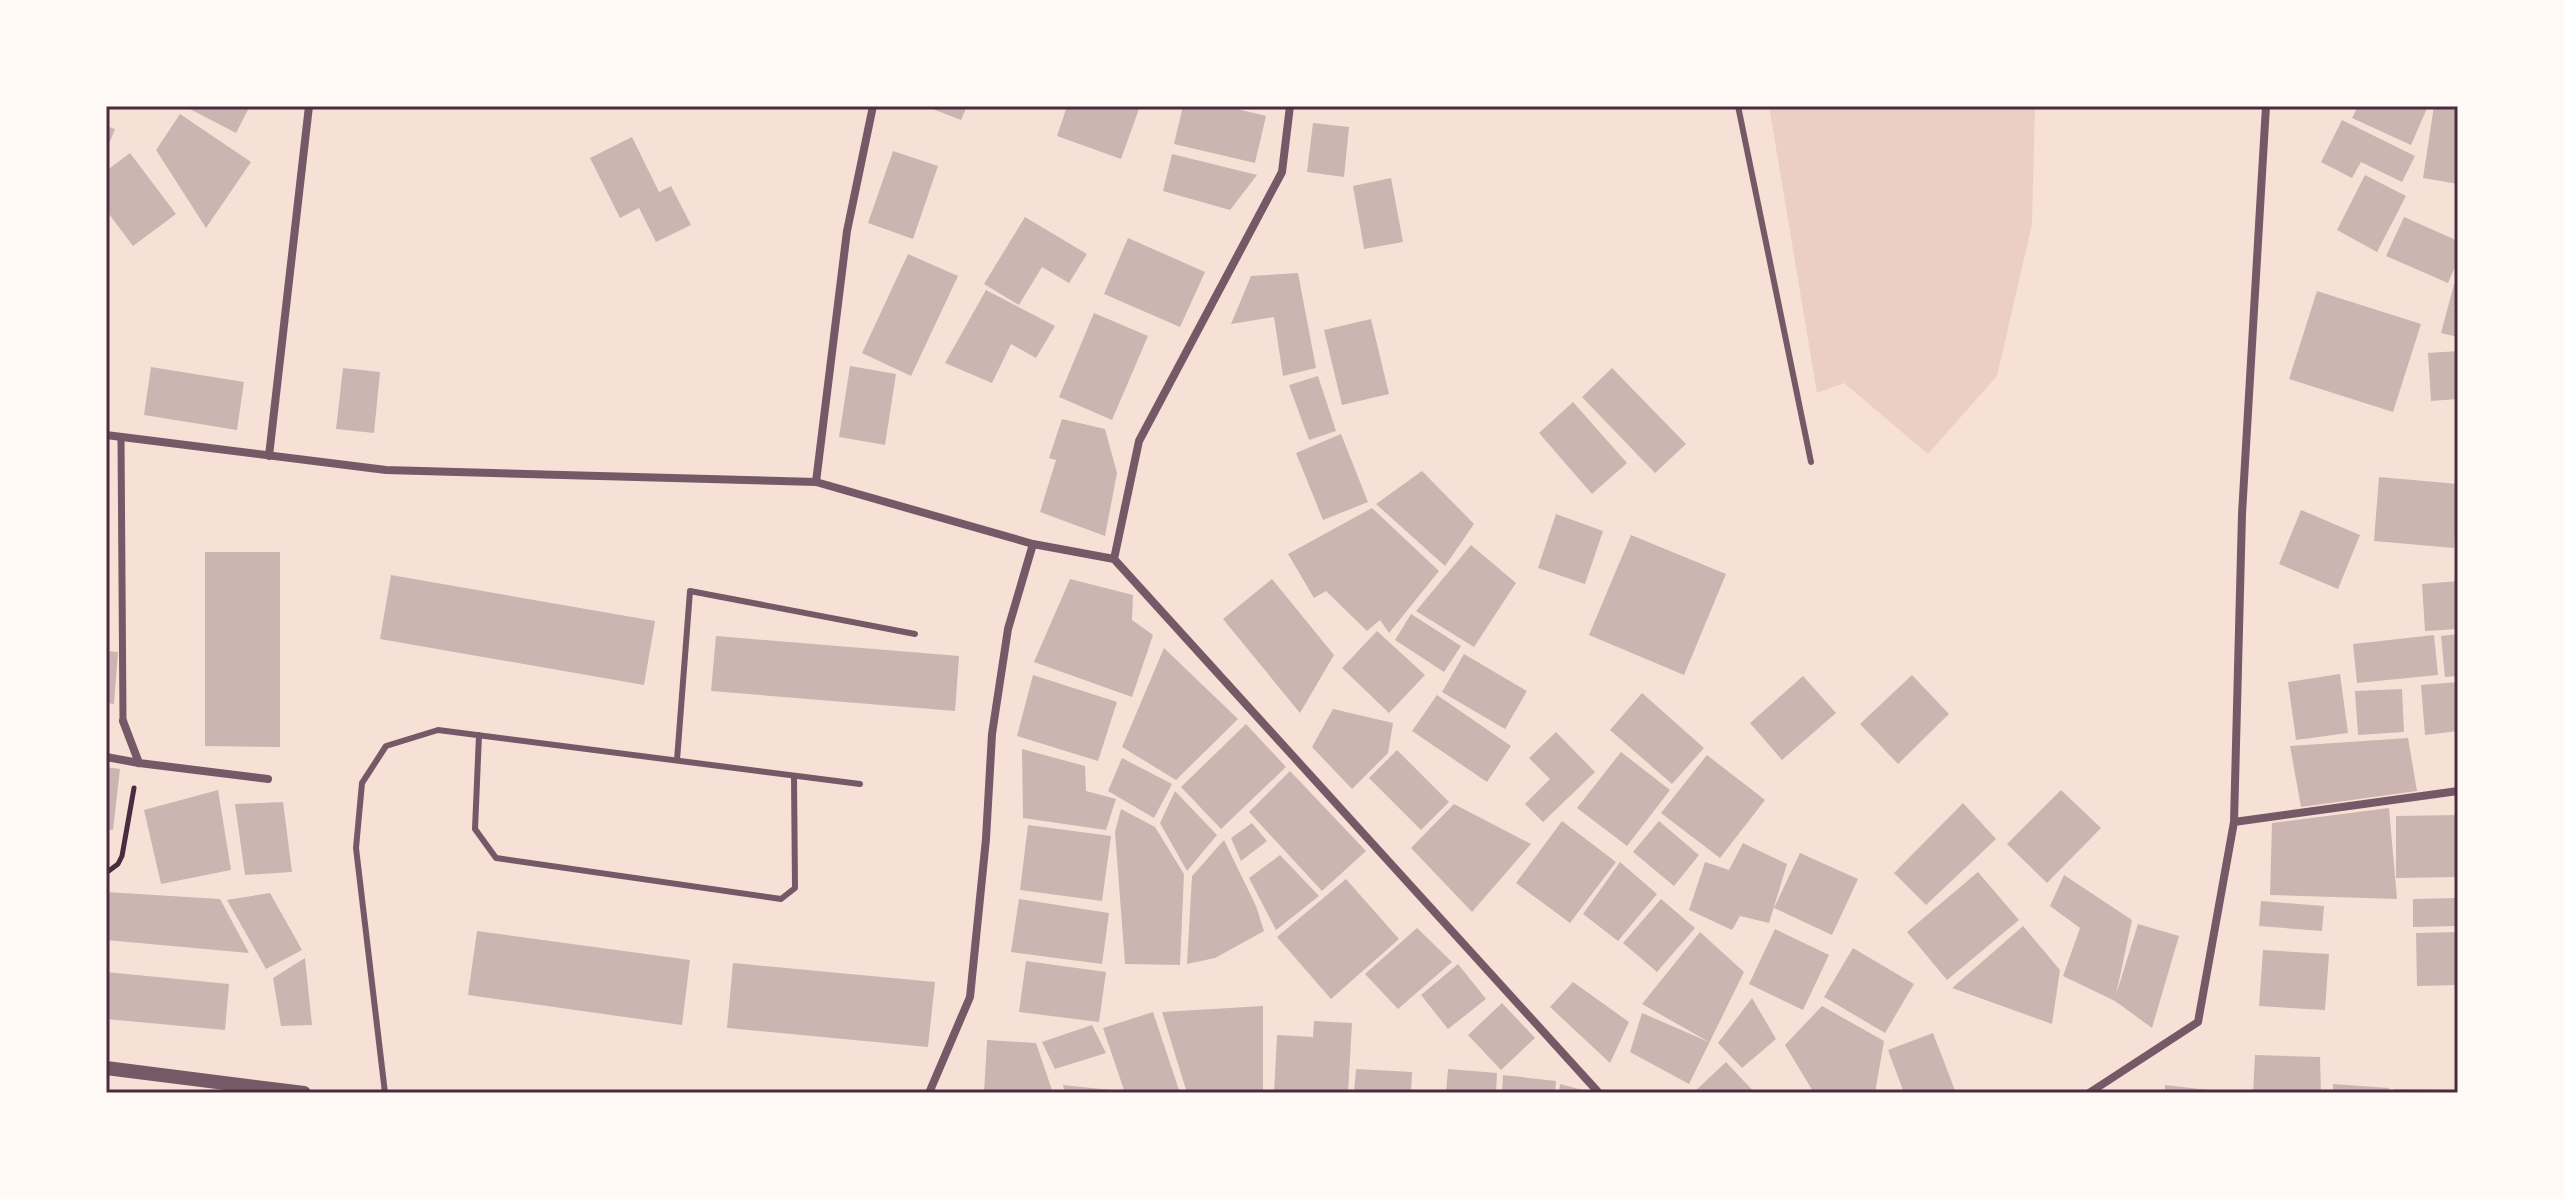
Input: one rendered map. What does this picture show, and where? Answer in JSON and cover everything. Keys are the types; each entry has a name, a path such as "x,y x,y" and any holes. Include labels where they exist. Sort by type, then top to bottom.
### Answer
{"street":[{"path":"269,456 309,106"},
{"path":"816,482 847,231 873,106"},
{"path":"1114,559 1139,441 1282,172 1290,106"},
{"path":"2089,1093 2198,1022 2234,822 2242,514 2266,106"},
{"path":"106,435 386,470 816,482 1033,544 1114,559 1599,1093"},
{"path":"121,438 123,721 139,763"},
{"path":"929,1093 970,997 986,839 992,734 1008,629 1033,544"},
{"path":"106,757 268,779"},
{"path":"2234,822 2458,791"},
{"path":"106,1068 304,1093"}],"lane":[{"path":"1738,106 1811,462"},
{"path":"677,760 690,591 915,634"},
{"path":"385,1093 356,848 362,783 386,746 438,730 860,784"},
{"path":"479,735 475,829 496,858 781,899 795,888 794,776"}],"path":[{"path":"106,873 118,864 122,856 139,763"}],"shaded area":[{"path":"1769,106 2035,106 2032,224 1997,376 1928,454 1844,383 1817,393"}],"building":[{"path":"184,106 250,106 236,133"},
{"path":"925,106 967,106 961,120"},
{"path":"1067,106 1140,106 1121,159 1057,136"},
{"path":"1183,106 1225,106 1266,116 1255,163 1174,144"},
{"path":"2358,106 2428,106 2411,145 2352,118"},
{"path":"2434,106 2458,106 2458,184 2423,178"},
{"path":"180,114 251,162 206,228 156,150"},
{"path":"2342,120 2415,156 2402,182 2361,162 2352,178 2321,162"},
{"path":"1313,123 1349,127 1344,177 1307,172"},
{"path":"106,126 115,129 106,151"},
{"path":"632,137 659,192 671,186 691,225 656,242 639,208 620,218 590,158"},
{"path":"893,151 938,166 913,239 868,223"},
{"path":"130,153 176,214 133,246 106,210 106,171"},
{"path":"1172,154 1257,175 1230,210 1163,191"},
{"path":"2365,175 2406,196 2377,252 2337,230"},
{"path":"1391,178 1403,242 1364,249 1353,186"},
{"path":"1025,217 1087,254 1069,283 1042,267 1019,305 984,284"},
{"path":"2404,217 2458,241 2458,260 2448,283 2386,256"},
{"path":"1128,238 1205,272 1180,327 1104,294"},
{"path":"908,254 958,276 911,376 862,353"},
{"path":"1298,273 1316,368 1283,376 1274,317 1231,324 1251,276"},
{"path":"2454,284 2458,285 2458,337 2441,333"},
{"path":"986,290 1055,326 1036,358 1011,344 992,383 945,363"},
{"path":"2317,291 2421,324 2393,412 2289,379"},
{"path":"1094,313 1148,336 1112,420 1059,397"},
{"path":"1371,319 1389,394 1342,405 1324,330"},
{"path":"2458,351 2458,399 2431,401 2428,353"},
{"path":"850,366 896,374 885,445 839,437"},
{"path":"151,367 244,382 237,430 144,415"},
{"path":"343,368 380,372 374,433 336,429"},
{"path":"1612,368 1686,444 1655,473 1582,397"},
{"path":"1318,376 1336,431 1309,440 1289,385"},
{"path":"1573,402 1627,463 1592,494 1539,433"},
{"path":"1062,419 1105,429 1117,473 1105,536 1040,512 1056,460 1049,458"},
{"path":"1341,434 1368,502 1323,520 1296,453"},
{"path":"1422,471 1474,524 1445,566 1376,504"},
{"path":"2379,477 2458,484 2454,548 2374,541"},
{"path":"1372,508 1439,571 1389,633 1380,620 1367,631 1326,591 1314,598 1288,554"},
{"path":"2301,510 2360,535 2338,589 2279,564"},
{"path":"1556,514 1603,531 1585,584 1538,568"},
{"path":"1631,535 1726,574 1684,675 1589,635"},
{"path":"1471,545 1516,583 1474,647 1416,611"},
{"path":"205,552 280,552 280,747 205,746"},
{"path":"391,575 655,621 644,685 380,639"},
{"path":"1070,579 1133,595 1132,620 1153,635 1132,697 1034,662"},
{"path":"1272,579 1334,655 1300,713 1223,619"},
{"path":"2458,581 2458,629 2425,631 2422,584"},
{"path":"1411,614 1461,646 1444,672 1395,640"},
{"path":"1377,631 1425,675 1389,713 1342,668"},
{"path":"2458,634 2458,676 2445,677 2441,636"},
{"path":"2434,635 2438,675 2357,683 2353,644"},
{"path":"716,636 959,656 955,711 711,691"},
{"path":"1164,648 1238,719 1176,780 1122,747"},
{"path":"106,651 118,652 114,704 106,703"},
{"path":"1464,654 1527,691 1505,729 1442,692"},
{"path":"2340,674 2348,733 2296,740 2288,682"},
{"path":"1033,675 1117,702 1098,761 1017,736"},
{"path":"1912,675 1949,714 1898,764 1860,724"},
{"path":"1803,676 1836,713 1782,760 1750,723"},
{"path":"2458,682 2458,731 2425,735 2421,685"},
{"path":"2402,689 2404,732 2358,735 2355,691"},
{"path":"1642,693 1704,748 1672,784 1610,730"},
{"path":"1437,695 1511,746 1487,782 1412,731"},
{"path":"1333,709 1393,723 1388,753 1352,789 1312,747"},
{"path":"1246,724 1286,767 1221,829 1181,787"},
{"path":"1556,732 1595,772 1543,822 1525,804 1550,779 1529,758"},
{"path":"2408,738 2417,791 2301,807 2290,746"},
{"path":"1022,749 1085,766 1086,791 1116,799 1106,830 1023,818"},
{"path":"1397,750 1449,802 1421,830 1369,778"},
{"path":"1621,752 1670,790 1627,846 1577,808"},
{"path":"1707,755 1765,800 1720,858 1661,813"},
{"path":"1122,758 1172,784 1154,818 1108,791"},
{"path":"106,767 120,769 113,830 106,829"},
{"path":"1290,771 1366,851 1322,891 1249,812"},
{"path":"218,790 231,870 161,884 144,810"},
{"path":"2061,790 2101,828 2047,883 2007,844"},
{"path":"1175,791 1217,835 1187,871 1160,823"},
{"path":"283,802 292,872 245,875 235,804"},
{"path":"1963,803 1996,839 1926,905 1894,873"},
{"path":"1454,804 1531,844 1472,912 1411,848"},
{"path":"2389,808 2397,899 2270,895 2272,823"},
{"path":"1121,809 1155,827 1184,874 1180,965 1125,964 1115,832"},
{"path":"2458,815 2458,877 2396,878 2396,816"},
{"path":"1562,821 1616,862 1570,923 1516,883"},
{"path":"1659,821 1699,855 1674,886 1633,852"},
{"path":"1252,823 1267,841 1241,861 1231,838"},
{"path":"1028,825 1111,836 1102,901 1020,890"},
{"path":"1224,840 1256,906 1264,931 1215,958 1187,964 1192,876"},
{"path":"1743,843 1787,864 1769,923 1740,916 1732,930 1689,910 1705,862 1729,870"},
{"path":"1800,853 1858,879 1832,935 1774,908"},
{"path":"1280,855 1319,896 1276,930 1249,878"},
{"path":"1620,862 1657,894 1618,941 1583,914"},
{"path":"1978,872 2019,920 1947,980 1907,932"},
{"path":"2064,875 2132,920 2116,995 2138,924 2179,936 2152,1028 2115,1001 2063,976 2080,928 2050,906"},
{"path":"1346,879 1399,939 1331,999 1277,937"},
{"path":"106,892 220,899 249,953 106,940"},
{"path":"270,893 302,950 266,969 227,900"},
{"path":"2458,898 2458,926 2413,927 2413,899"},
{"path":"1019,899 1109,913 1102,964 1011,952"},
{"path":"1661,899 1695,928 1657,972 1623,943"},
{"path":"2261,901 2324,906 2322,931 2259,926"},
{"path":"2023,926 2060,970 2052,1024 1952,988"},
{"path":"1417,928 1452,962 1398,1009 1365,974"},
{"path":"1775,929 1829,955 1803,1010 1749,984"},
{"path":"477,931 690,960 682,1025 468,995"},
{"path":"1700,932 1744,972 1689,1084 1630,1052 1642,1013 1709,1042 1642,1004"},
{"path":"2458,932 2458,985 2417,986 2416,933"},
{"path":"1853,948 1914,984 1885,1033 1824,997"},
{"path":"2263,950 2329,954 2325,1010 2259,1006"},
{"path":"305,958 312,1025 281,1026 273,978"},
{"path":"1026,961 1106,972 1099,1022 1019,1012"},
{"path":"733,963 935,982 928,1047 727,1028"},
{"path":"1458,964 1486,999 1448,1029 1421,995"},
{"path":"106,972 229,984 225,1030 106,1019"},
{"path":"1573,982 1629,1022 1610,1063 1550,1007"},
{"path":"1752,998 1776,1039 1742,1068 1718,1043"},
{"path":"1502,1003 1535,1038 1501,1070 1468,1035"},
{"path":"1263,1006 1263,1093 1187,1093 1162,1012"},
{"path":"1822,1006 1884,1041 1875,1093 1814,1093 1785,1045"},
{"path":"1153,1012 1180,1093 1125,1093 1103,1028"},
{"path":"1314,1021 1352,1023 1348,1093 1274,1093 1277,1035 1313,1037"},
{"path":"1092,1025 1106,1053 1055,1069 1042,1042"},
{"path":"1933,1033 1956,1093 1904,1093 1888,1050"},
{"path":"987,1040 1036,1043 1053,1093 984,1093"},
{"path":"2255,1055 2320,1057 2321,1093 2253,1093"},
{"path":"1726,1062 1755,1093 1693,1093"},
{"path":"1356,1069 1412,1072 1411,1093 1354,1093"},
{"path":"1448,1069 1497,1073 1496,1093 1446,1093"},
{"path":"1503,1075 1556,1081 1555,1093 1502,1093"},
{"path":"1560,1084 1590,1092 1559,1093"},
{"path":"2333,1084 2389,1088 2388,1093 2333,1093"},
{"path":"1063,1085 1120,1091 1120,1093 1065,1093"},
{"path":"2165,1085 2217,1091 2217,1093 2165,1093"},
{"path":"2394,1089 2455,1090 2455,1093 2394,1093"}]}
